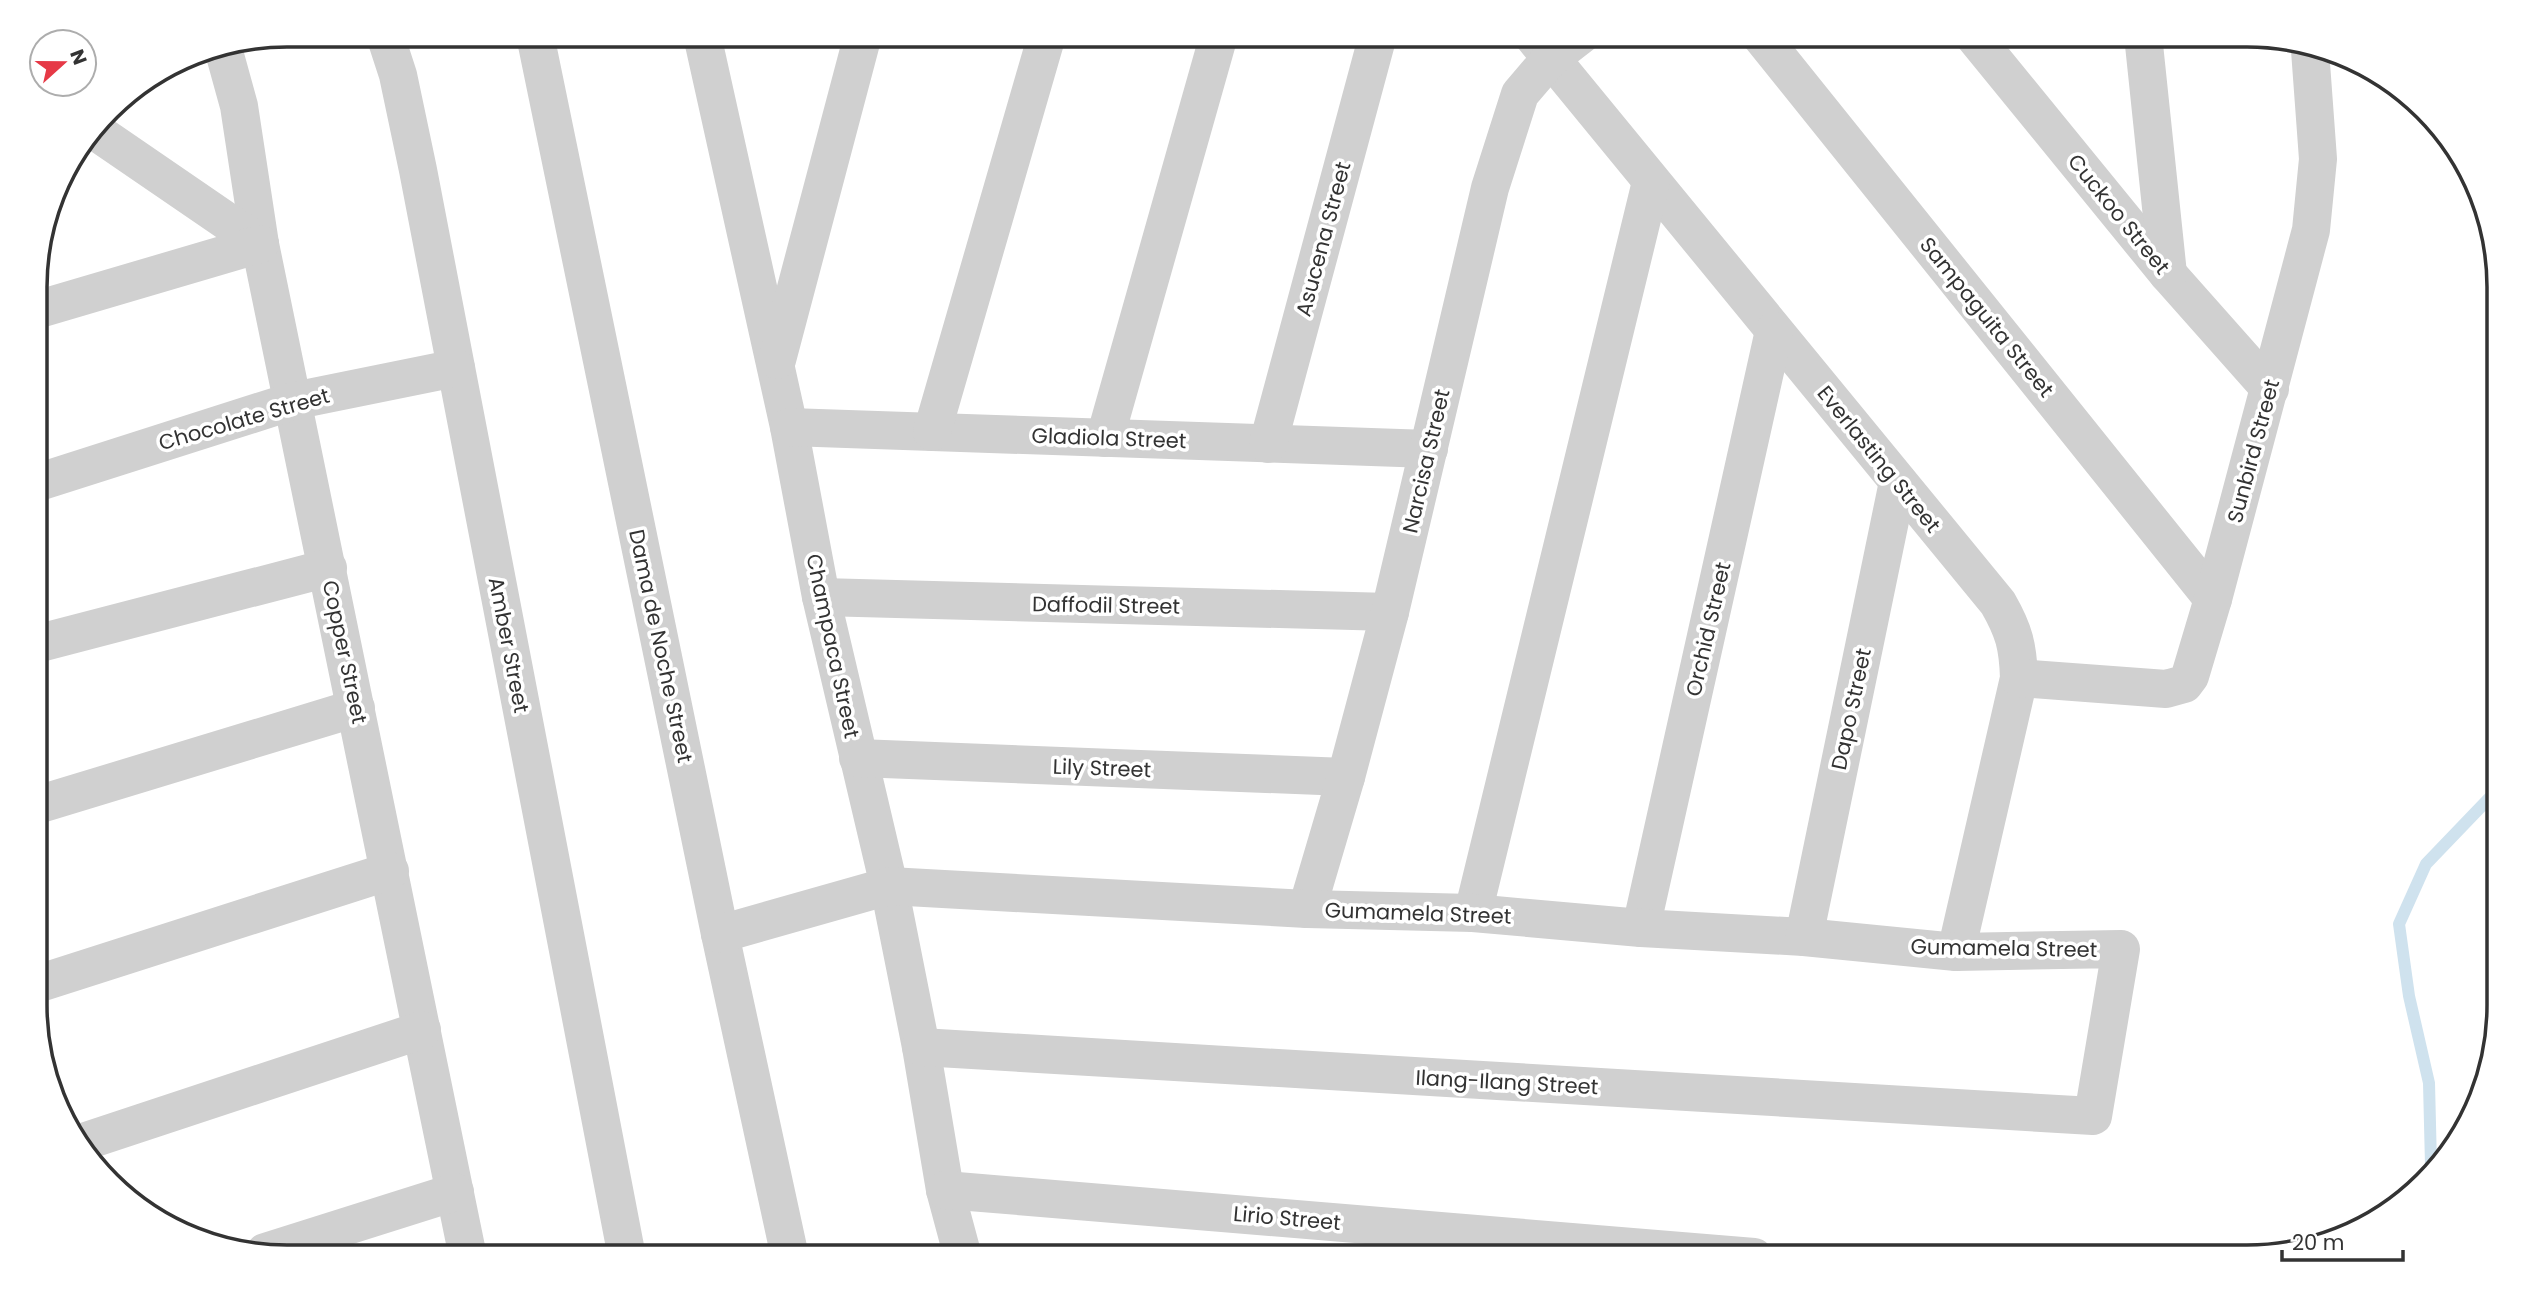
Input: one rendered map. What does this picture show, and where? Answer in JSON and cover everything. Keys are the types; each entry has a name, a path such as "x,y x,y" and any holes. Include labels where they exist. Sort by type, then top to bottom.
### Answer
{"street":[{"name":"Amber Street","path":"389,47 398,75 418,170 625,1245"},
{"name":"Dama de Noche Street","path":"537,47 720,934 787,1245"},
{"name":"Champaca Street","path":"705,47 789,426 821,597 889,886 921,1048 945,1190 960,1245"},
{"path":"776,366 860,47"},
{"path":"932,432 1044,47"},
{"path":"1105,438 1216,47"},
{"name":"Asucena Street","path":"1268,444 1375,47"},
{"name":"Everlasting Street","path":"1541,47 1998,603 2013,630 2018,650 2019,678 1956,952"},
{"name":"Narcisa Street","path":"1307,909 1390,612 1490,188 1520,94 1541,47"},
{"name":"Sampaguita Street","path":"1770,47 2213,599"},
{"name":"Cuckoo Street","path":"1983,47 2168,274 2270,389"},
{"path":"2144,47 2168,274"},
{"name":"Copper Street","path":"225,55 239,106 260,244 466,1245"},
{"name":"Sunbird Street","path":"2019,678 2166,689 2184,684 2190,676 2311,230 2318,159 2310,55"},
{"path":"102,136 260,244"},
{"path":"1473,913 1651,182"},
{"path":"48,306 260,244"},
{"name":"Orchid Street","path":"1641,928 1774,331"},
{"name":"Chocolate Street","path":"48,479 293,401 456,368"},
{"name":"Gladiola Street","path":"789,426 1429,449"},
{"name":"Dapo Street","path":"1804,937 1898,482"},
{"path":"47,641 328,568"},
{"name":"Daffodil Street","path":"821,597 1390,612"},
{"path":"47,802 356,708"},
{"name":"Lily Street","path":"858,758 1346,777"},
{"path":"47,981 390,871"},
{"name":"Gumamela Street","path":"720,934 889,886 1307,909 1473,913 1641,928 1804,937 1956,952 2121,949 2093,1116"},
{"path":"89,1140 422,1030"},
{"name":"Ilang-Ilang Street","path":"921,1048 2093,1116"},
{"name":"Lirio Street","path":"945,1190 1601,1244"},
{"path":"287,1245 455,1192"}],"waterway":[{"path":"2431,1158 2429,1083 2409,996 2399,924 2426,864 2487,800"}]}
